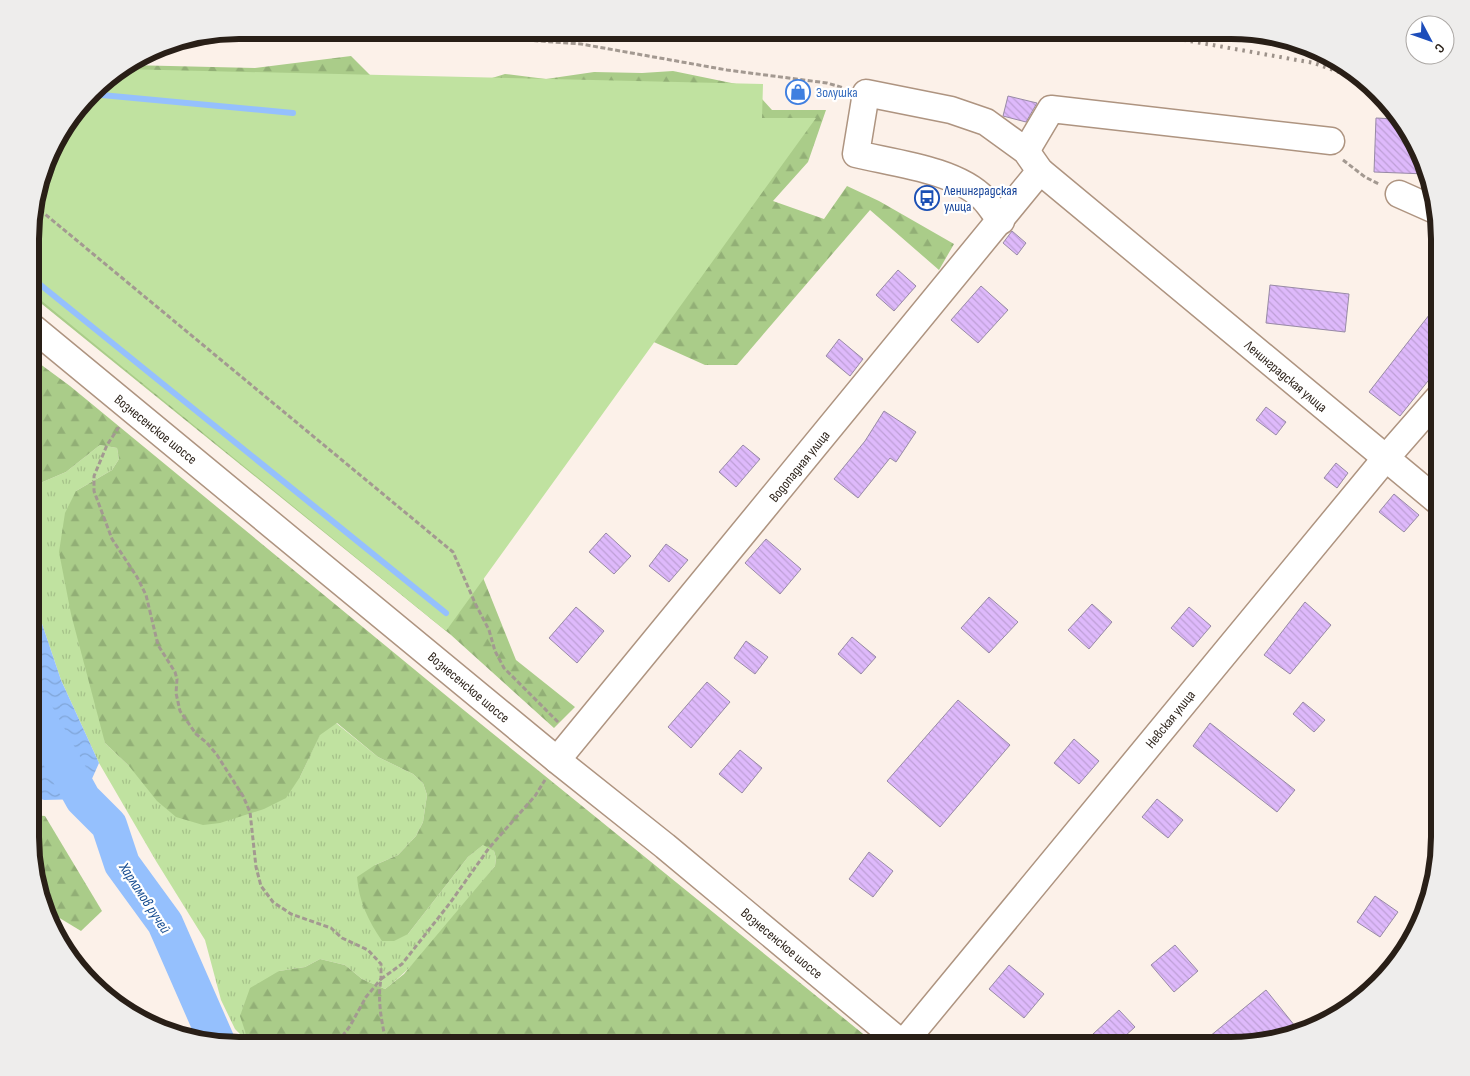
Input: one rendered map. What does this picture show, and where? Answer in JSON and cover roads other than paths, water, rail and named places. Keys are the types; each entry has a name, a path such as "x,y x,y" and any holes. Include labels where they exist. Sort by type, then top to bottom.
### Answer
{"street":[{"name":"Ленинградская улица","path":"1001,221 984,198 958,180 937,173 856,154 866,93 951,110 986,122 1431,496"},
{"name":"Водопадная улица","path":"557,760 1001,221 1033,161 1051,109 1331,142"},
{"path":"1399,194 1429,207"},
{"name":"Вознесенское шоссе","path":"39,333 557,760 665,846 893,1037"},
{"name":"Невская улица","path":"910,1037 1385,459 1431,406"}],"water":[{"path":"39,615 61,680 99,763 83,799 44,800 39,798"}],"waterway":[{"path":"99,95 293,113"},
{"path":"39,284 446,613"},
{"name":"Харламов ручей","path":"39,720 83,799 109,825 122,864 165,923 215,1036"}],"railway":[{"path":"1179,39 1314,63 1344,74"}],"place":[{"name":"Золушка","path":"798,92"},
{"name":"Ленинградская улица","path":"927,198"}]}
